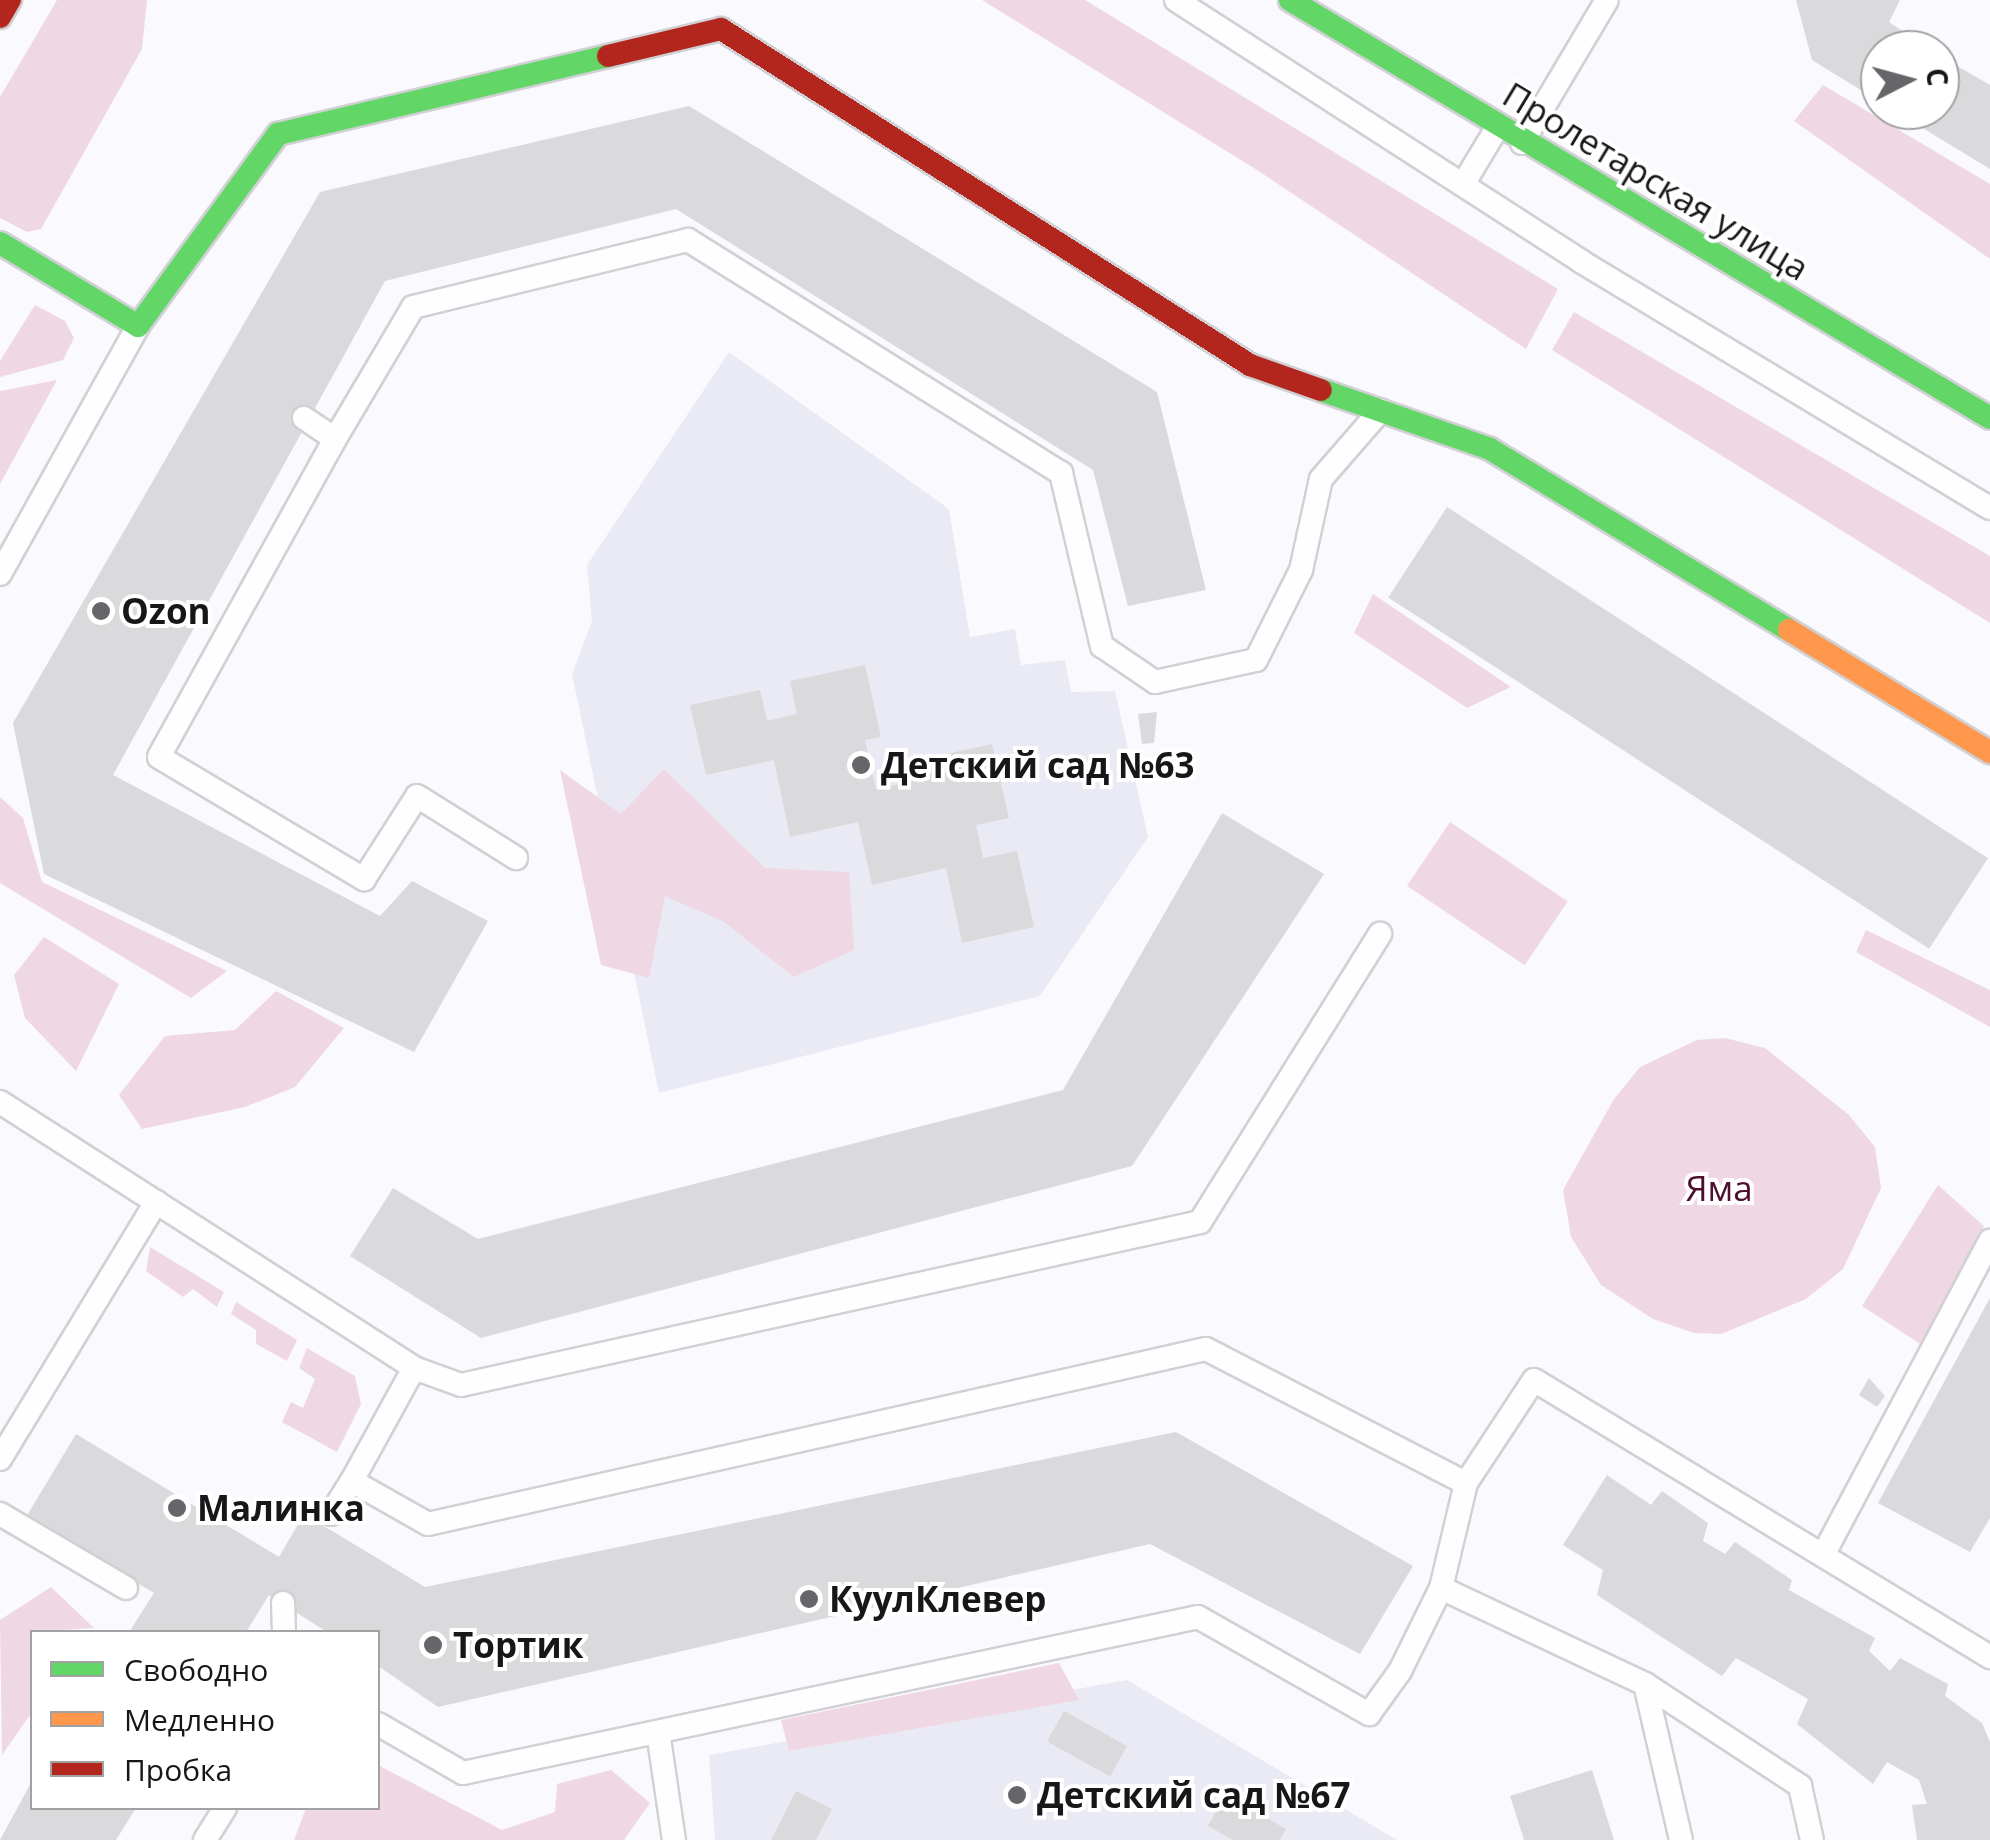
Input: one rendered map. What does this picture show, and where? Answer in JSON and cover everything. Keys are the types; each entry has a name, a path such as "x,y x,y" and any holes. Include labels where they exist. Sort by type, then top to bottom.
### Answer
{"street":[{"path":"0,17 10,0"},
{"name":"Пролетарская улица","path":"1290,0 1522,143 1990,418"},
{"path":"0,243 138,326 278,134 721,28 1250,365 1384,408 1490,449 1990,752"}],"lane":[{"path":"1176,0 1465,180 1582,262 1990,508"},
{"path":"1522,143 1607,0"},
{"path":"1465,180 1497,128"},
{"path":"516,858 417,796 364,880 159,757 335,439 413,307 688,240 1061,472 1102,646 1155,682 1256,660 1301,570 1321,480 1384,408"},
{"path":"0,574 138,326"},
{"path":"304,418 335,439"},
{"path":"0,1102 414,1368 461,1385 1200,1222 1380,934"},
{"path":"0,1459 156,1202"},
{"path":"1823,1555 1990,1241"},
{"path":"352,1481 428,1524 470,1518 1206,1348 1466,1483"},
{"path":"331,1514 414,1368"},
{"path":"380,1725 463,1773 1198,1617 1369,1714 1400,1671 1441,1588 1466,1483 1534,1380 1990,1657"},
{"path":"0,1514 126,1588"},
{"path":"1441,1588 1646,1684 1800,1786 1812,1840"},
{"path":"283,1603 284,1630"},
{"path":"1646,1684 1680,1840"},
{"path":"658,1732 674,1840"},
{"path":"205,1840 223,1810"}],"shaded area":[{"name":"Детский сад №63","path":"729,352 949,509 970,637 1015,629 1021,665 1065,660 1071,692 1115,691 1148,837 1040,996 659,1093 572,674 592,621 587,565"},
{"name":"Детский сад №67","path":"1127,1680 1397,1840 715,1840 709,1755"}],"green space":[{"path":"57,0 147,0 142,49 41,229 27,232 0,218 0,97"},
{"path":"982,0 1085,0 1558,289 1526,349 1257,170"},
{"path":"1823,85 1860,107 1860,130 1899,130 1990,184 1990,259 1794,121"},
{"path":"35,305 65,321 74,338 63,360 0,377 0,361"},
{"path":"1574,312 1990,556 1990,623 1552,350"},
{"path":"57,380 0,484 0,391"},
{"path":"1373,594 1511,687 1467,708 1354,633"},
{"path":"664,769 765,868 849,872 854,950 794,977 724,922 665,896 649,978 601,965 560,770 621,814"},
{"path":"0,797 23,818 42,882 227,971 191,998 0,883"},
{"path":"1450,822 1568,901 1525,965 1407,886"},
{"path":"1866,930 1990,990 1990,1027 1856,952"},
{"path":"44,937 119,984 76,1071 25,1018 14,975"},
{"path":"276,991 344,1028 295,1087 245,1107 142,1129 119,1095 165,1036 235,1030"},
{"name":"Яма","path":"1725,1038 1765,1048 1849,1115 1875,1147 1881,1188 1843,1269 1806,1299 1721,1334 1694,1333 1653,1319 1601,1285 1571,1237 1563,1190 1614,1099 1640,1067 1697,1040"},
{"path":"1938,1185 1984,1226 1925,1347 1862,1306"},
{"path":"150,1247 224,1292 217,1307 193,1289 183,1297 146,1271"},
{"path":"236,1302 297,1340 287,1361 256,1344 256,1330 231,1314"},
{"path":"307,1348 355,1376 361,1404 337,1452 282,1422 291,1402 303,1408 315,1379 299,1368"},
{"path":"51,1587 94,1628 30,1630 30,1715 2,1755 0,1620"},
{"path":"1059,1663 1079,1700 789,1751 781,1720"},
{"path":"380,1766 502,1830 555,1812 557,1784 611,1770 650,1803 624,1840 294,1840 305,1810 380,1810"}],"building":[{"path":"1796,0 1900,0 1889,22 1901,30 1860,30 1860,90 1812,60"},
{"path":"1960,68 1990,85 1990,169 1926,130 1960,130"},
{"path":"689,106 1157,392 1206,590 1128,606 1093,470 676,209 385,281 113,775 380,916 412,881 488,921 414,1052 44,874 13,723 320,192"},
{"path":"1447,507 1988,858 1929,949 1388,598"},
{"path":"865,665 881,737 865,740 876,789 923,779 919,760 992,744 1009,818 976,825 983,858 1017,851 1034,927 962,943 946,868 872,885 858,822 790,837 774,760 706,775 690,705 760,690 767,721 797,714 790,681"},
{"path":"1157,712 1154,743 1142,744 1138,714"},
{"path":"1222,813 1324,874 1132,1166 481,1338 350,1256 393,1188 478,1239 1063,1090"},
{"path":"1990,1298 1990,1518 1970,1552 1878,1503"},
{"path":"1869,1378 1885,1396 1877,1407 1859,1395"},
{"path":"1176,1432 1413,1566 1360,1654 1150,1544 438,1707 380,1667 380,1630 324,1630 269,1595 247,1630 130,1630 154,1593 26,1517 76,1434 279,1557 304,1514 425,1587"},
{"path":"1607,1475 1651,1505 1662,1491 1708,1523 1703,1541 1725,1554 1735,1542 1792,1580 1789,1590 1875,1638 1869,1651 1890,1671 1900,1658 1948,1684 1945,1696 1982,1723 1990,1742 1990,1840 1917,1840 1912,1805 1927,1804 1919,1780 1887,1762 1873,1784 1797,1724 1808,1699 1736,1658 1722,1676 1597,1595 1603,1570 1563,1545"},
{"path":"1064,1711 1127,1746 1110,1777 1047,1742"},
{"path":"1592,1770 1614,1840 1524,1840 1510,1796"},
{"path":"30,1785 30,1810 135,1810 116,1840 0,1840"},
{"path":"796,1791 832,1809 816,1840 771,1840"},
{"path":"1226,1794 1286,1829 1280,1840 1233,1840 1208,1826"}],"traffic: fast":[{"path":"1290,0 1990,418"},
{"path":"0,243 138,326 278,134 608,56"},
{"path":"1321,390 1490,449 1789,630"}],"traffic: slow":[{"path":"1789,630 1990,752"}],"traffic: jam":[{"path":"0,17 10,0"},
{"path":"608,56 721,29 1250,365 1321,390"}],"place":[{"name":"Ozon","path":"101,611"},
{"name":"Детский сад №63","path":"861,765"},
{"name":"Малинка","path":"177,1508"},
{"name":"КуулКлевер","path":"809,1599"},
{"name":"Тортик","path":"433,1645"},
{"name":"Детский сад №67","path":"1017,1795"}]}
